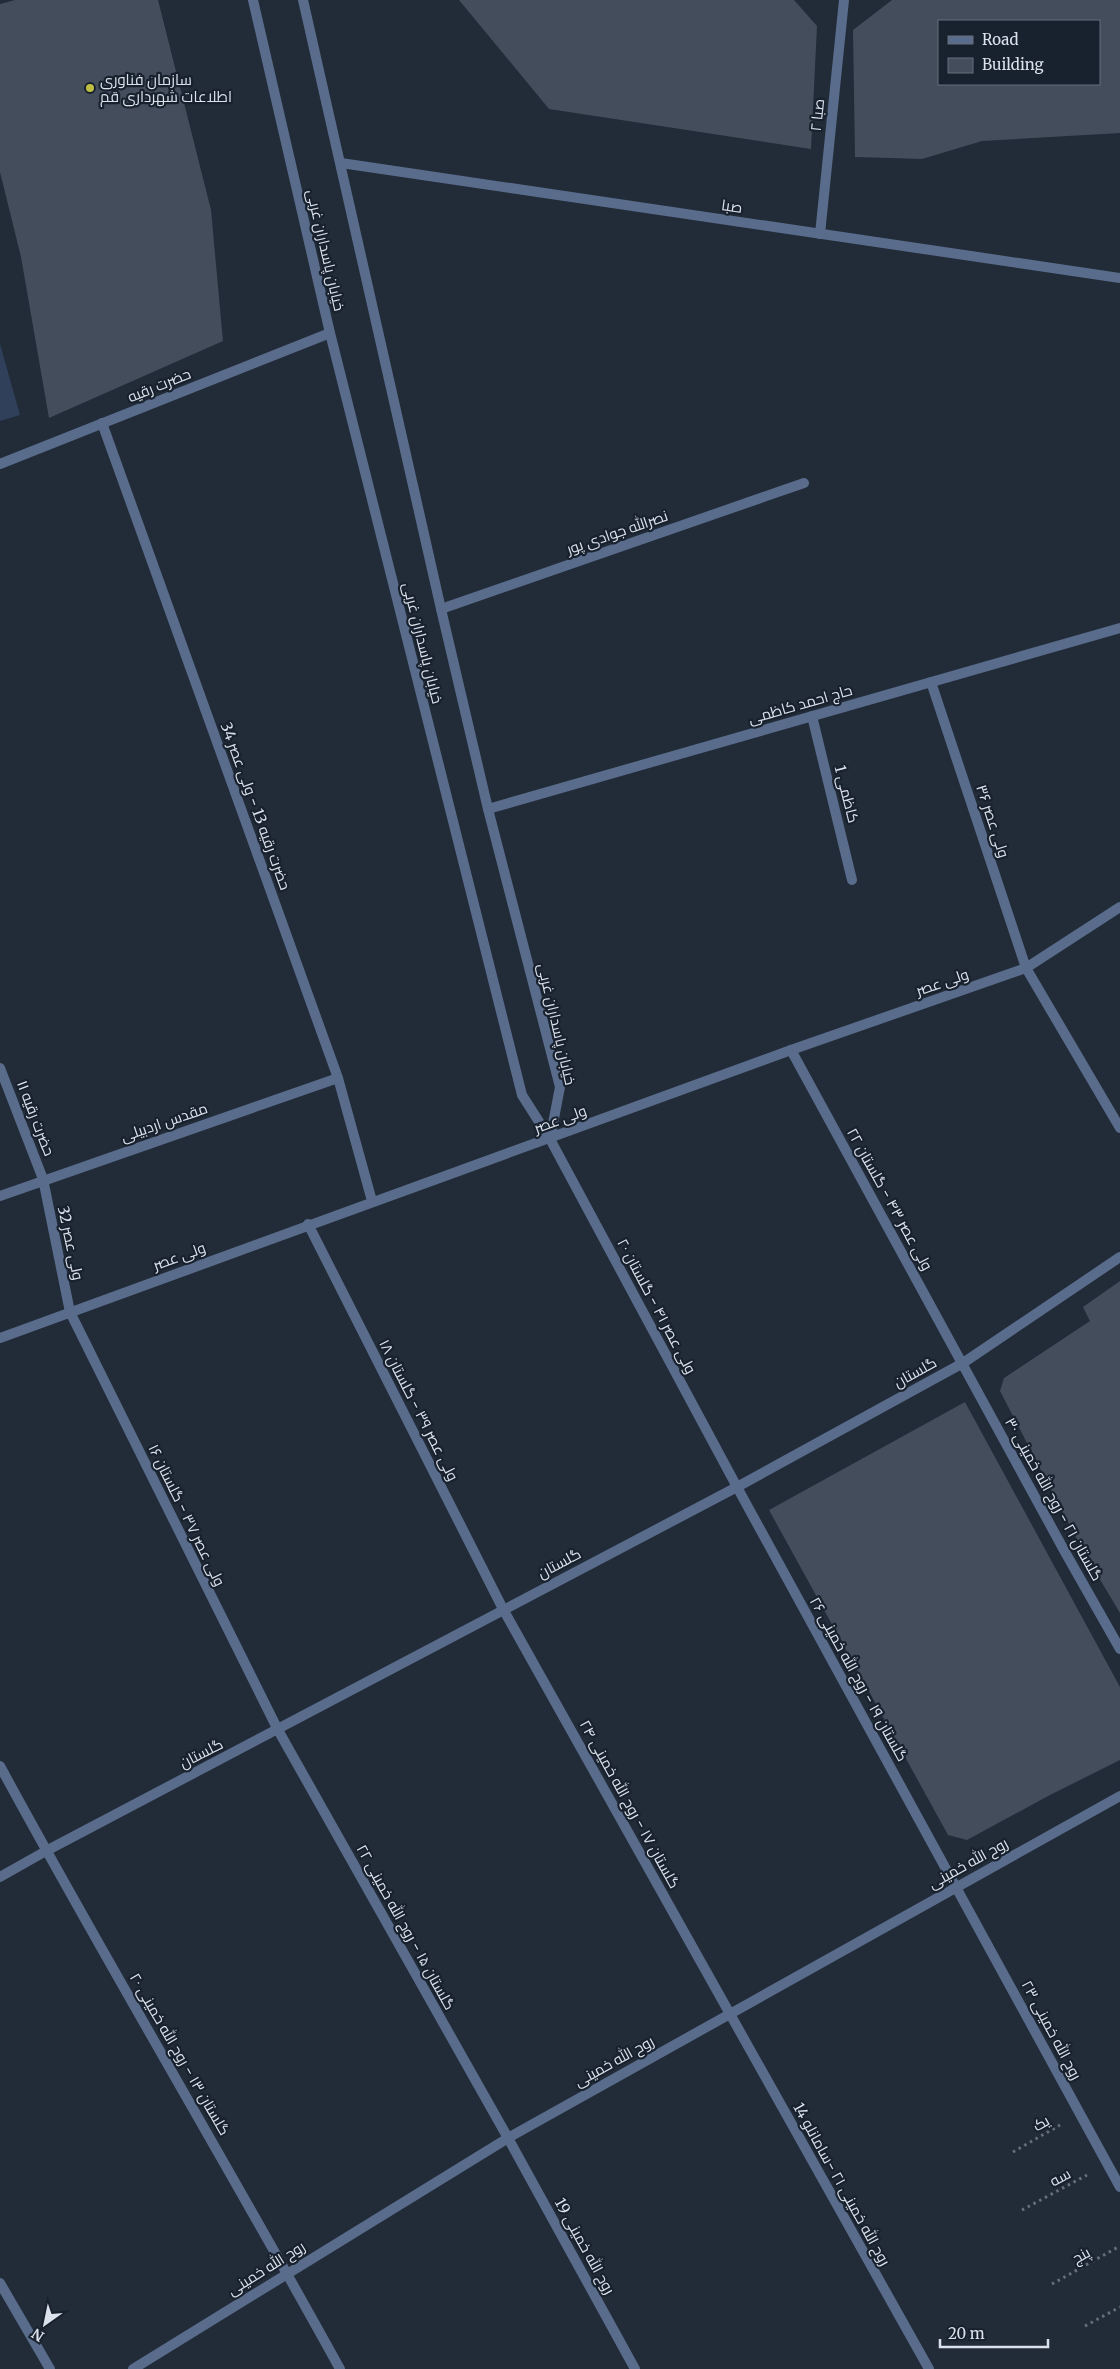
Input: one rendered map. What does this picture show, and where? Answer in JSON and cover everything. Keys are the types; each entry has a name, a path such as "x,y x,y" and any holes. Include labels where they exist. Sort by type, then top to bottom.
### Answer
{"street":[{"name":"خیابان پاسداران غربی","path":"253,0 330,333 522,1095 550,1139"},
{"name":"خیابان پاسداران غربی","path":"303,0 488,809 560,1087 550,1139"},
{"name":"صبا ۲","path":"820,234 844,0"},
{"name":"صبا","path":"341,163 1120,278"},
{"name":"حضرت رقیه","path":"0,464 330,333"},
{"name":"حضرت رقیه 13 - ولی عصر 34","path":"102,423 338,1078 372,1201"},
{"name":"نصرالله جوادی پور","path":"441,609 804,483"},
{"name":"حاج احمد کاظمی","path":"488,809 1120,628"},
{"name":"ولی عصر ۳۶","path":"931,682 1026,968 1120,1128"},
{"name":"کاظمی 1","path":"812,716 852,880"},
{"name":"ولی عصر","path":"0,1338 308,1224 550,1139 791,1050 1026,968 1120,907"},
{"name":"ولی عصر ۴۳ - گلستان ۲۲","path":"791,1050 963,1363"},
{"name":"حضرت رقیه ۱۱","path":"0,1068 43,1179"},
{"name":"مقدس اردبیلی","path":"0,1196 43,1179 338,1078"},
{"name":"ولی عصر ۴۱ - گلستان ۲۰","path":"550,1139 737,1486"},
{"name":"ولی عصر 32","path":"43,1179 70,1312"},
{"name":"ولی عصر ۳۹ - گلستان ۱۸","path":"308,1224 504,1610"},
{"name":"گلستان","path":"0,1877 737,1486 963,1363 1120,1257"},
{"name":"ولی عصر ۳۷ - گلستان ۱۶","path":"70,1312 278,1730"},
{"name":"گلستان ۲۱ - روح الله خمینی ۳۰","path":"963,1363 1065,1552 1120,1649"},
{"name":"گلستان ۱۹ - روح الله خمینی ۲۶","path":"737,1486 957,1886"},
{"name":"گلستان ۱۷ - روح الله خمینی ۲۴","path":"504,1610 730,2013"},
{"name":"گلستان ۱۵ - روح الله خمینی ۲۲","path":"278,1730 508,2138"},
{"name":"گلستان ۱۳ - روح الله خمینی ۲۰","path":"0,1766 46,1851 287,2272 340,2369"},
{"name":"روح الله خمینی","path":"133,2369 287,2272 508,2138 1120,1796"},
{"name":"روح الله خمینی ۲۳","path":"957,1886 1120,2187"},
{"name":"روح الله خمینی ۲۱ -سامانلو 14","path":"730,2013 929,2369"},
{"name":"روح الله خمینی 19","path":"508,2138 635,2369"},
{"path":"0,2283 50,2369"}],"path":[{"name":"یک","path":"1013,2152 1080,2113"},
{"name":"سه","path":"1022,2210 1108,2164"},
{"name":"پنج","path":"1052,2284 1120,2246"},
{"path":"1086,2326 1120,2307"}],"shaded area":[{"path":"0,344 20,415 0,421"}],"building":[{"name":"سازمان فناوری اطلاعات شهرداری قم","path":"15,0 158,0 211,210 223,341 49,418 21,257 0,172 0,4"},
{"path":"459,0 794,0 817,26 811,149 549,109"},
{"path":"892,0 1120,0 1120,133 982,141 922,159 855,157 853,30"},
{"path":"1120,1281 1120,1613 1083,1551 1000,1391 1004,1378 1090,1321 1083,1307"},
{"path":"965,1402 1120,1687 1120,1760 967,1840 948,1835 769,1510"}],"place":[{"name":"سازمان فناوری اطلاعات شهرداری قم","path":"90,88"}]}
